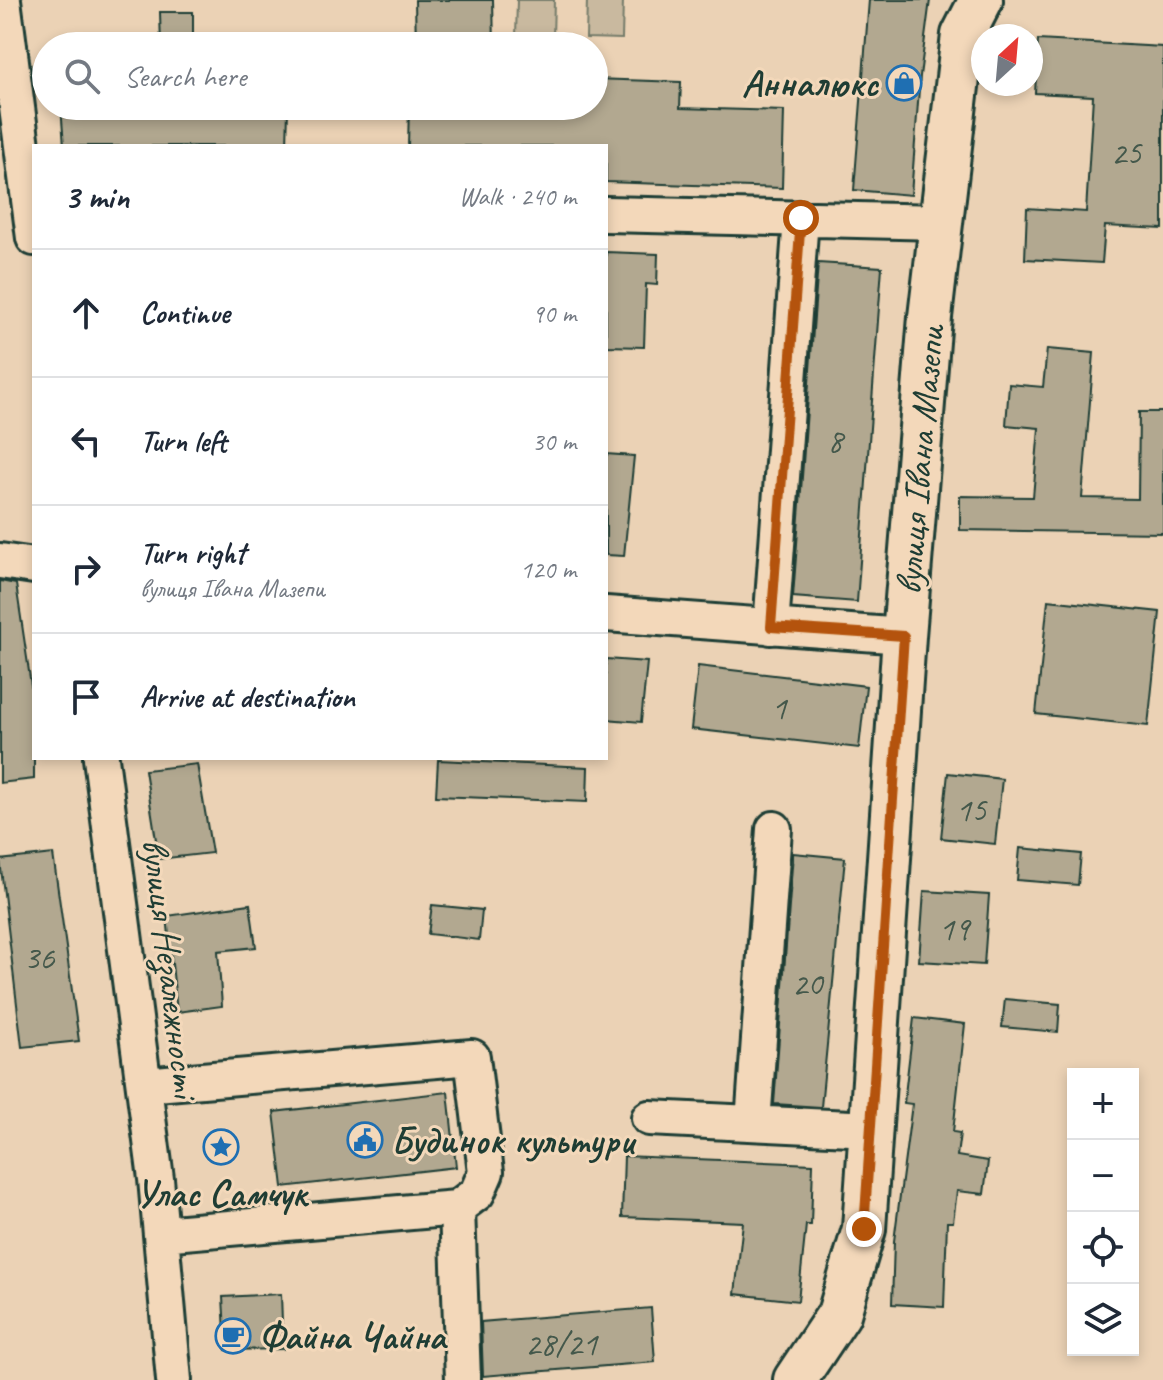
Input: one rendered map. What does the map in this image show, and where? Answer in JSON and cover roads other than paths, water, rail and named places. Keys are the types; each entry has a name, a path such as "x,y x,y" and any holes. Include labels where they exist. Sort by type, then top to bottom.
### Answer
{"main road":[{"name":"вулиця Івана Мазепи","path":"795,1380 839,1314 864,1229 930,317 963,35 979,3"}],"street":[{"path":"3,0 32,199"},
{"path":"608,214 941,222"},
{"path":"771,627 801,218"},
{"path":"0,561 32,566"},
{"path":"0,575 32,580"},
{"path":"608,614 771,627 904,644"},
{"path":"608,628 904,644"},
{"name":"вулиця Незалежності","path":"101,760 144,1085 174,1380"},
{"path":"753,1123 774,829"},
{"path":"144,1085 472,1057 486,1172 477,1193 457,1208 161,1234"},
{"path":"649,1118 871,1129"},
{"path":"457,1208 463,1380"}],"place":[{"name":"Анналюкс","path":"904,83"},
{"name":"Будинок культури","path":"365,1140"},
{"name":"Улас Самчук","path":"221,1147"},
{"name":"Файна Чайна","path":"233,1336"}]}
